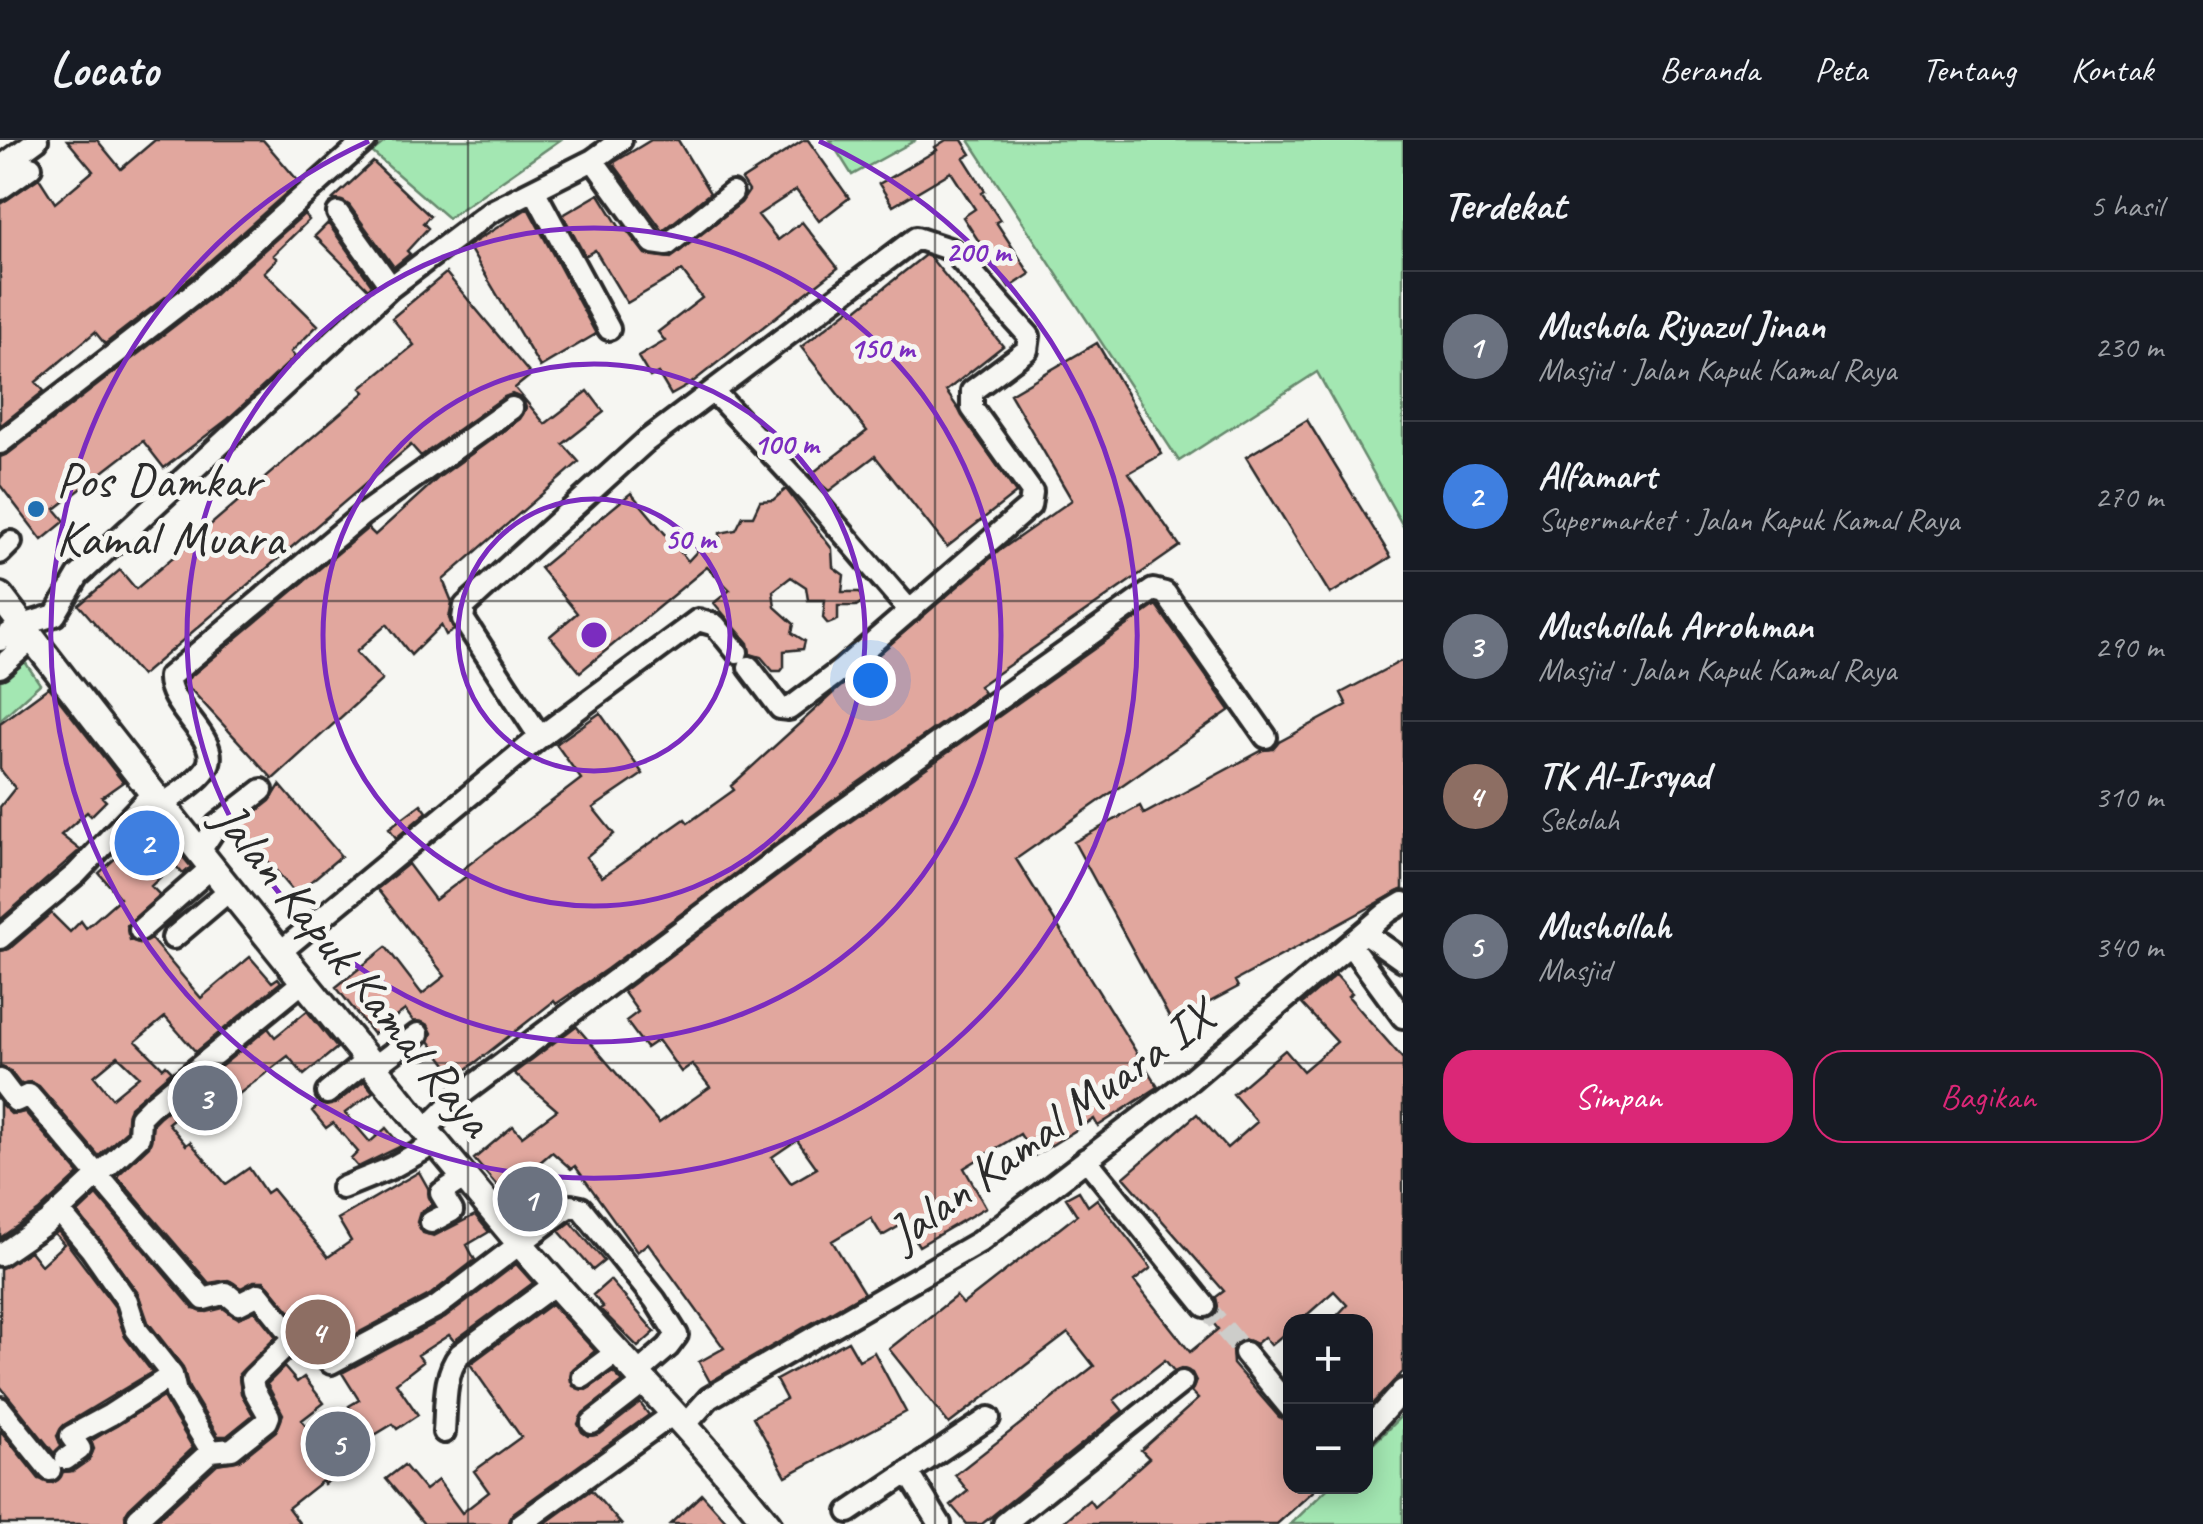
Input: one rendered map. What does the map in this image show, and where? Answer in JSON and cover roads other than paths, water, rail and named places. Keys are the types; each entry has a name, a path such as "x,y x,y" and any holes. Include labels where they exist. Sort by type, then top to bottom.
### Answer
{"main road":[{"name":"Jalan Kapuk Kamal Raya","path":"10,619 430,1136 555,1284 679,1420 760,1521"}],"street":[{"path":"0,167 36,140"},
{"path":"0,443 204,286 366,140"},
{"path":"0,667 10,619 55,615 78,576 391,287 490,212 594,160 621,140"},
{"path":"594,160 654,243 660,245 667,245 732,193"},
{"path":"0,189 31,167"},
{"path":"534,190 609,329"},
{"path":"338,212 391,287"},
{"path":"280,952 540,737 698,620 715,625 780,708 789,709 1024,514 1032,492 972,408 972,391 1027,350 1029,336 952,250 916,238 645,442 465,606 463,619 540,737"},
{"path":"714,392 910,610"},
{"path":"0,938 157,800 206,769 210,748 168,690 168,677 362,515 512,408"},
{"path":"342,1188 391,1168 430,1136 458,1097 839,814 1153,590 1165,593 1266,737"},
{"path":"140,930 206,859 217,826 262,790"},
{"path":"158,851 182,830"},
{"path":"173,938 231,889"},
{"name":"Jalan Kamal Muara IX","path":"521,1524 709,1398 980,1242 1190,1080 1403,903"},
{"path":"1358,940 1403,960"},
{"path":"1358,940 1403,1017"},
{"path":"0,1255 59,1211 139,1137 140,1117 150,1107 304,982"},
{"path":"327,1093 418,1034"},
{"path":"0,1080 16,1101 29,1095 204,1299 226,1284 239,1304 262,1295 295,1336 330,1363 438,1306 563,1211 572,1206 581,1208 655,1300 677,1335 641,1377 592,1423"},
{"path":"1086,1160 1205,1306"},
{"path":"431,1222 452,1211 441,1193 465,1178"},
{"path":"59,1211 127,1302 136,1329 172,1375 176,1393 211,1452"},
{"path":"444,1432 452,1363 555,1284"},
{"path":"138,1518 211,1452 232,1449 267,1421 269,1416 254,1390 252,1378 295,1336"},
{"path":"583,1377 618,1351"},
{"path":"1245,1353 1287,1404"},
{"path":"0,1408 58,1465 80,1449 71,1436 172,1375"},
{"path":"1004,1524 1182,1382"},
{"path":"1373,1423 1403,1390"},
{"path":"849,1512 989,1418"},
{"path":"908,1472 940,1524"}],"tunnel":[{"path":"1205,1306 1245,1353"}],"place":[{"name":"Pos Damkar Kamal Muara","path":"36,509"},
{"name":"Alfamart","path":"147,843"},
{"name":"Mushollah Arrohman","path":"205,1098"},
{"name":"Mushola Riyazul Jinan","path":"530,1199"},
{"name":"TK Al-Irsyad","path":"318,1332"},
{"name":"Mushollah","path":"338,1444"}]}
